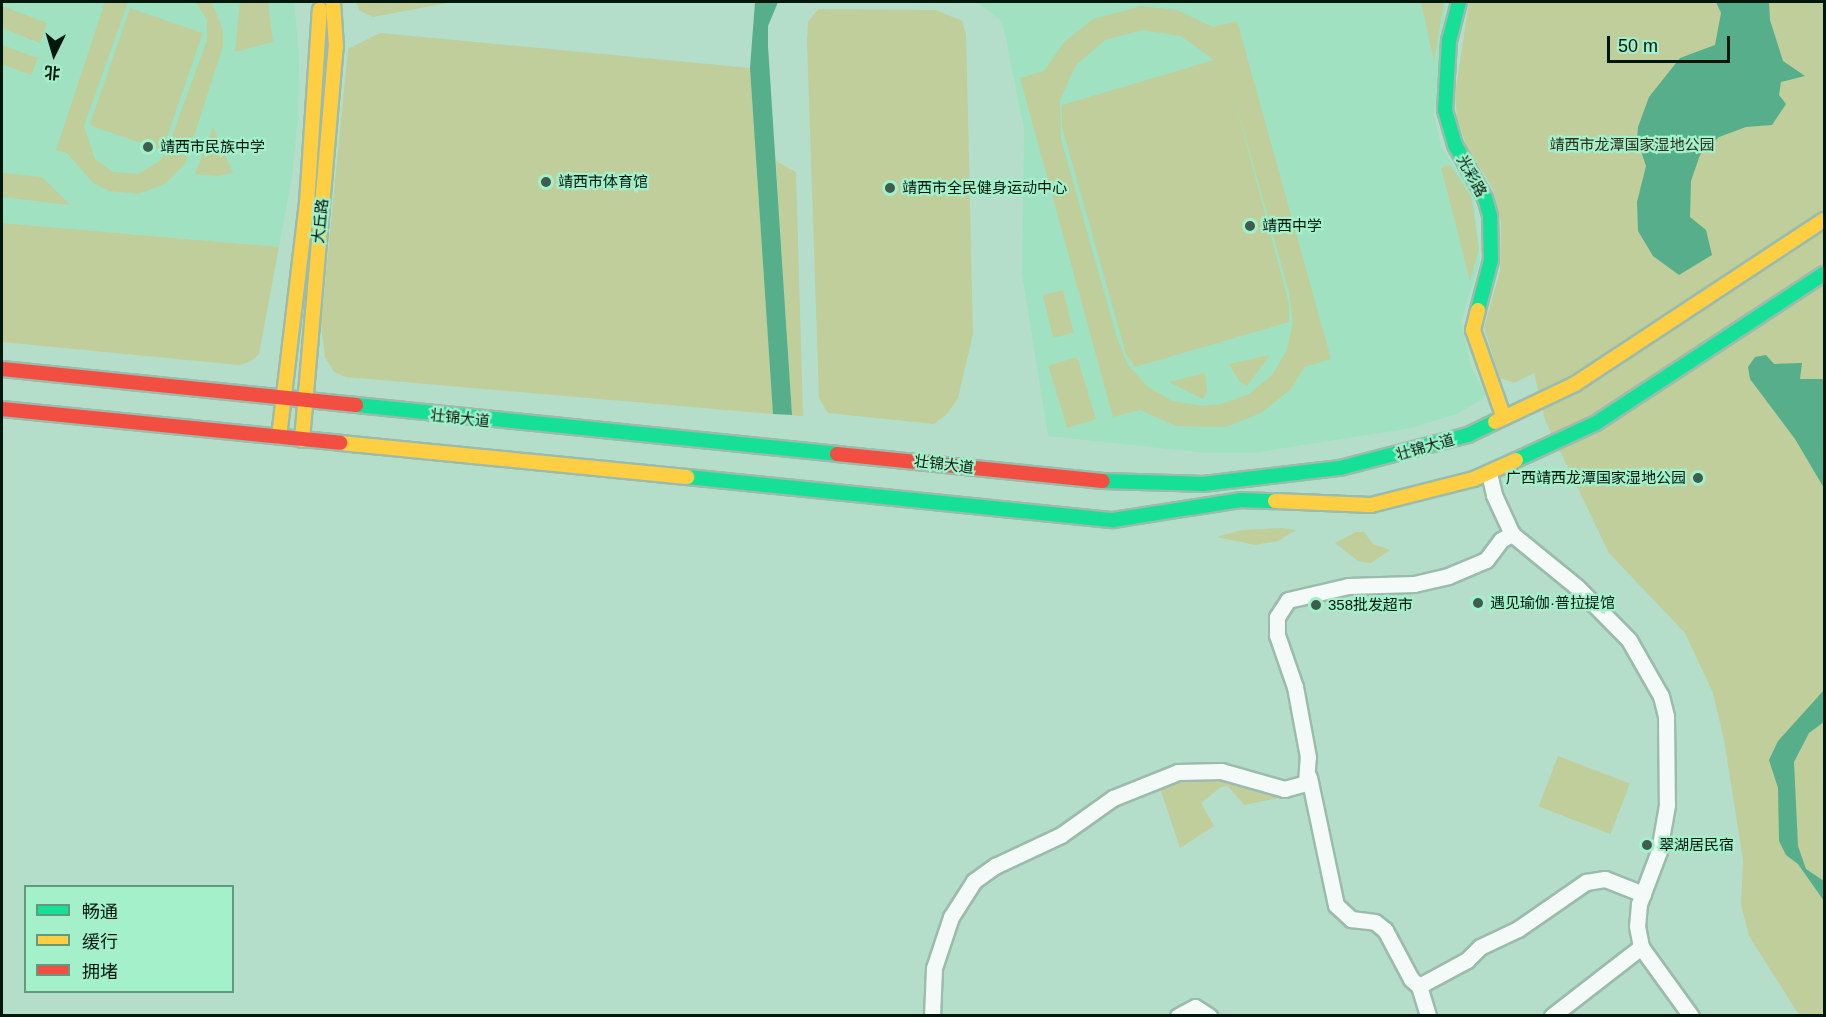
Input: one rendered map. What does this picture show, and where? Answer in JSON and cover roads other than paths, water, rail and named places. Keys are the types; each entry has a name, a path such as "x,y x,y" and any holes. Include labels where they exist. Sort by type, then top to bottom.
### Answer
{"main road":[{"name":"大丘路","path":"279,437 307,203 320,2"},
{"name":"大丘路","path":"302,440 336,48 333,2"},
{"name":"光彩路","path":"1459,2 1449,41 1445,110 1455,145 1485,198 1490,216 1491,260 1473,330 1504,418"},
{"name":"壮锦大道","path":"2,369 304,402 1163,487 1269,478 1377,461 1468,435 1575,384 1824,220"},
{"path":"2,409 1113,520 1240,500 1371,505 1490,473 1596,423 1824,274"}],"street":[{"path":"1490,473 1494,495 1512,534 1577,586 1629,640 1661,696 1667,732 1667,806 1659,851 1637,914 1641,947 1691,1016"},
{"path":"1427,1015 1419,986 1410,978 1385,930 1375,922 1351,919 1336,904 1309,777 1296,687 1277,634 1278,617 1283,605 1302,594 1348,586 1414,584 1448,576 1486,560 1501,540 1512,534"},
{"path":"932,1016 934,968 951,917 974,881 995,866 1061,835 1113,798 1178,772 1221,771 1292,790 1306,783 1309,777"},
{"path":"1419,986 1467,960 1480,947 1518,929 1586,882 1605,879 1643,894"},
{"path":"1552,1016 1641,947"},
{"path":"1178,1016 1195,1007 1209,1016"}],"place":[{"name":"靖西市民族中学","path":"148,147"},
{"name":"靖西市体育馆","path":"546,182"},
{"name":"靖西市全民健身运动中心","path":"890,188"},
{"name":"靖西中学","path":"1250,226"},
{"name":"广西靖西龙潭国家湿地公园","path":"1698,478"},
{"name":"遇见瑜伽·普拉提馆","path":"1478,603"},
{"name":"358批发超市","path":"1316,605"},
{"name":"翠湖居民宿","path":"1647,845"}],"park label":[{"name":"靖西市龙潭国家湿地公园","path":"1632,145"}]}
